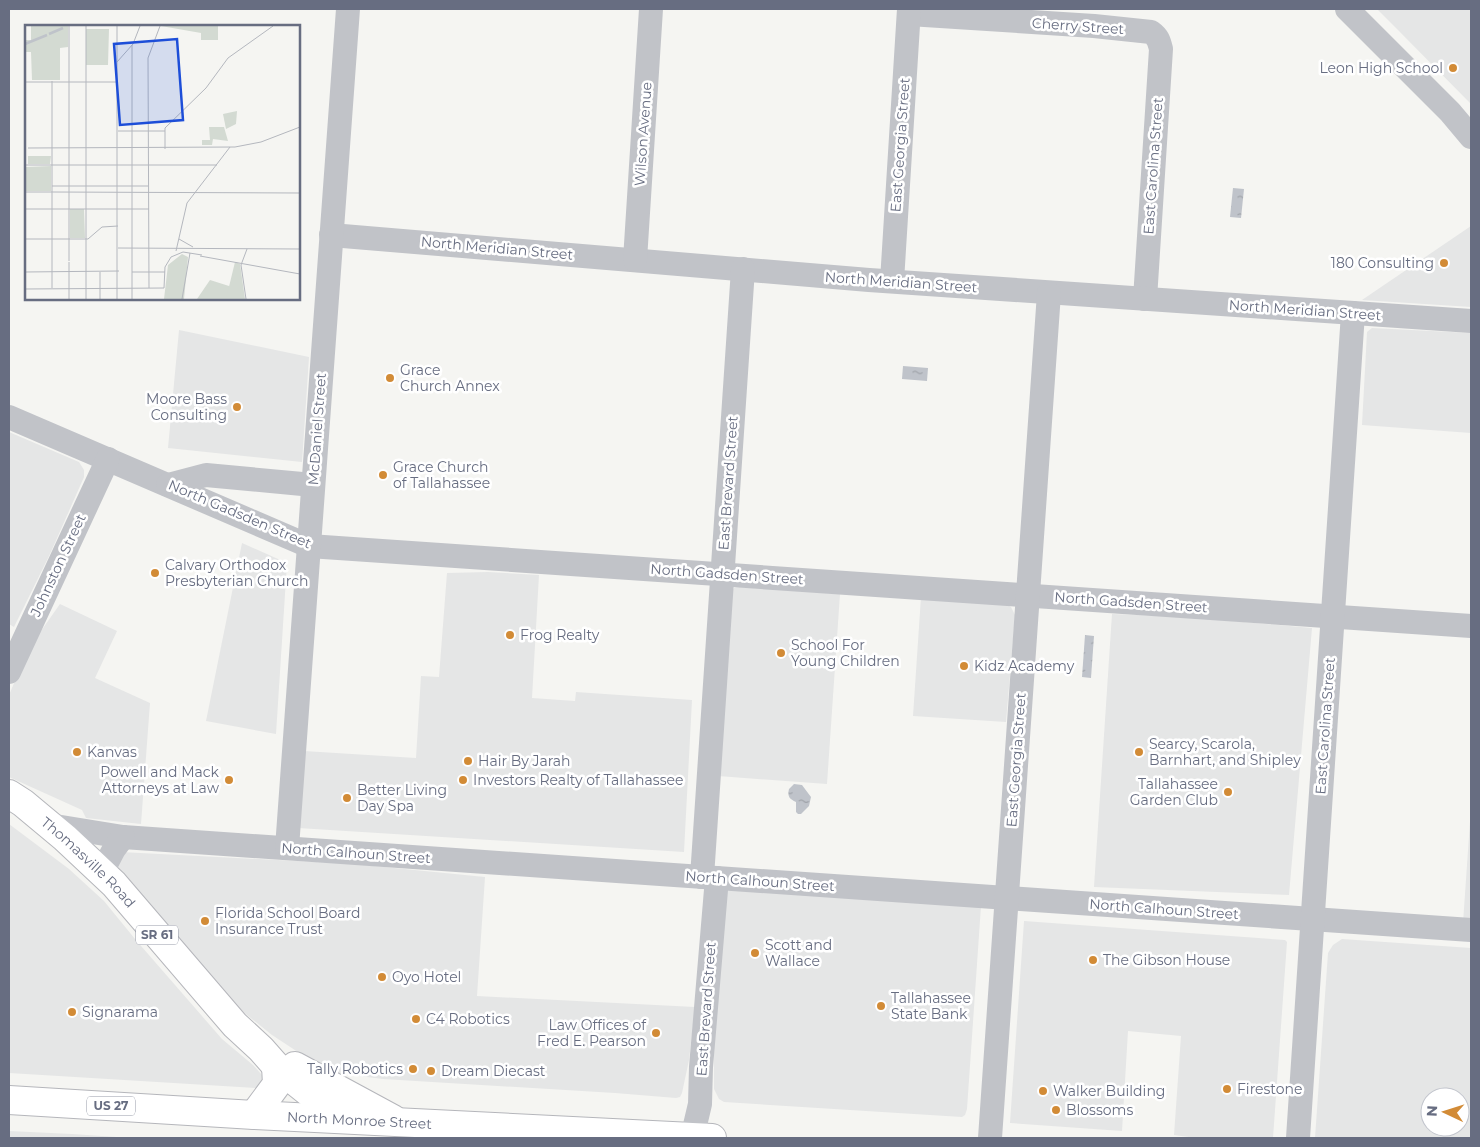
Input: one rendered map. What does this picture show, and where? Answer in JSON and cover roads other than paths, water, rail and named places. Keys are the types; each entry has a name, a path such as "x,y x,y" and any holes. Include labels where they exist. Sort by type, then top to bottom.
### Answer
{"main road":[{"name":"Thomasville Road","path":"9,794 49,824 102,872 235,1025 269,1057 342,1119"},
{"name":"Thomasville Road","path":"269,1057 326,1082 399,1130"},
{"path":"254,1115 276,1084 269,1057"},
{"name":"North Monroe Street","path":"9,1100 342,1119 399,1130 698,1138"}],"street":[{"name":"McDaniel Street","path":"287,848 348,9"},
{"name":"Wilson Avenue","path":"635,260 651,9"},
{"path":"1347,9 1450,112 1471,137"},
{"name":"Cherry Street","path":"909,12 1057,16 1151,32 1155,35"},
{"name":"East Georgia Street","path":"892,281 909,12"},
{"name":"East Carolina Street","path":"1145,299 1161,48 1159,39 1155,35"},
{"name":"North Meridian Street","path":"331,235 892,281 1471,321"},
{"name":"East Brevard Street","path":"698,1138 722,574 743,269"},
{"name":"East Georgia Street","path":"990,1138 1049,292"},
{"name":"East Carolina Street","path":"1298,1138 1353,313"},
{"name":"North Gadsden Street","path":"9,417 309,546 1471,626"},
{"name":"Johnston Street","path":"9,672 108,459"},
{"path":"168,484 206,475 313,485"},
{"name":"North Calhoun Street","path":"49,824 123,837 1471,930"},
{"path":"102,872 114,849 123,837"}],"water":[{"path":"1233,188 1244,189 1241,218 1230,217"},
{"path":"903,366 928,368 927,381 902,379"},
{"path":"1085,635 1094,636 1091,678 1082,677"},
{"path":"794,784 802,785 811,797 809,806 801,814 796,812 796,802 791,799 788,792"}],"place":[{"name":"Leon High School","path":"1453,68"},
{"name":"180 Consulting","path":"1444,263"},
{"name":"Grace Church Annex","path":"390,378"},
{"name":"Moore Bass Consulting","path":"237,407"},
{"name":"Grace Church of Tallahassee","path":"383,475"},
{"name":"Calvary Orthodox Presbyterian Church","path":"155,573"},
{"name":"Frog Realty","path":"510,635"},
{"name":"School For Young Children","path":"781,653"},
{"name":"Kidz Academy","path":"964,666"},
{"name":"Kanvas","path":"77,752"},
{"name":"Searcy, Scarola, Barnhart, and Shipley","path":"1139,752"},
{"name":"Hair By Jarah","path":"468,761"},
{"name":"Powell and Mack Attorneys at Law","path":"229,780"},
{"name":"Investors Realty of Tallahassee","path":"463,780"},
{"name":"Tallahassee Garden Club","path":"1228,792"},
{"name":"Better Living Day Spa","path":"347,798"},
{"name":"Florida School Board Insurance Trust","path":"205,921"},
{"name":"Scott and Wallace","path":"755,953"},
{"name":"The Gibson House","path":"1093,960"},
{"name":"Oyo Hotel","path":"382,977"},
{"name":"Tallahassee State Bank","path":"881,1006"},
{"name":"Signarama","path":"72,1012"},
{"name":"C4 Robotics","path":"416,1019"},
{"name":"Law Offices of Fred E. Pearson","path":"656,1033"},
{"name":"Tally Robotics","path":"413,1069"},
{"name":"Dream Diecast","path":"431,1071"},
{"name":"Firestone","path":"1227,1089"},
{"name":"Walker Building","path":"1043,1091"},
{"name":"Blossoms","path":"1056,1110"}]}
